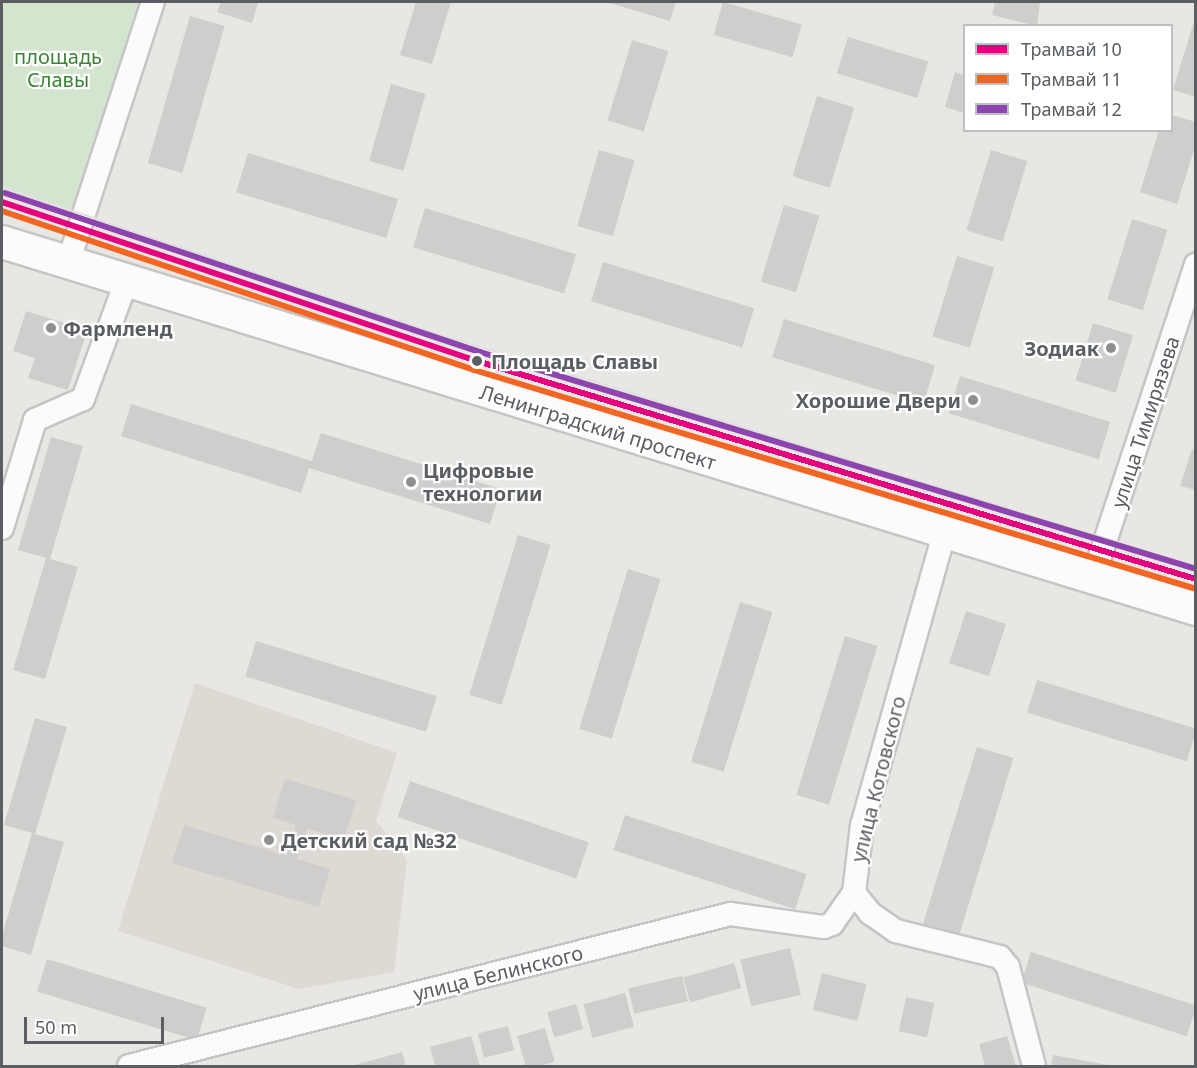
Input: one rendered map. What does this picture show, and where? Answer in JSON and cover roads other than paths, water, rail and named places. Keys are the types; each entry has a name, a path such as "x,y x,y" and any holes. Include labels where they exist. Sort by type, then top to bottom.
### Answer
{"main road":[{"name":"Ленинградский проспект","path":"2,242 944,534 1196,609"}],"street":[{"path":"68,263 153,2"},
{"name":"улица Тимирязева","path":"1093,578 1196,265"},
{"path":"2,528 35,420 82,399 126,282"},
{"name":"улица Котовского","path":"854,893 862,825 944,534"},
{"path":"854,893 870,913 897,931 1000,957 1008,967 1034,1066"},
{"name":"улица Белинского","path":"129,1066 730,914 824,927 832,924 854,893"}],"tram line":[{"path":"2,187 449,337 1196,566"},
{"name":"12","path":"5,193 480,352 1196,569"},
{"name":"10","path":"2,202 477,361 1196,579"},
{"name":"11","path":"2,211 474,370 1193,588"}],"place":[{"name":"Фармленд","path":"51,328"},
{"name":"Зодиак","path":"1111,348"},
{"name":"Площадь Славы","path":"477,361"},
{"name":"Хорошие Двери","path":"973,400"},
{"name":"Цифровые технологии","path":"411,482"},
{"name":"Детский сад №32","path":"269,840"}],"park label":[{"name":"площадь Славы","path":"58,68"}]}
